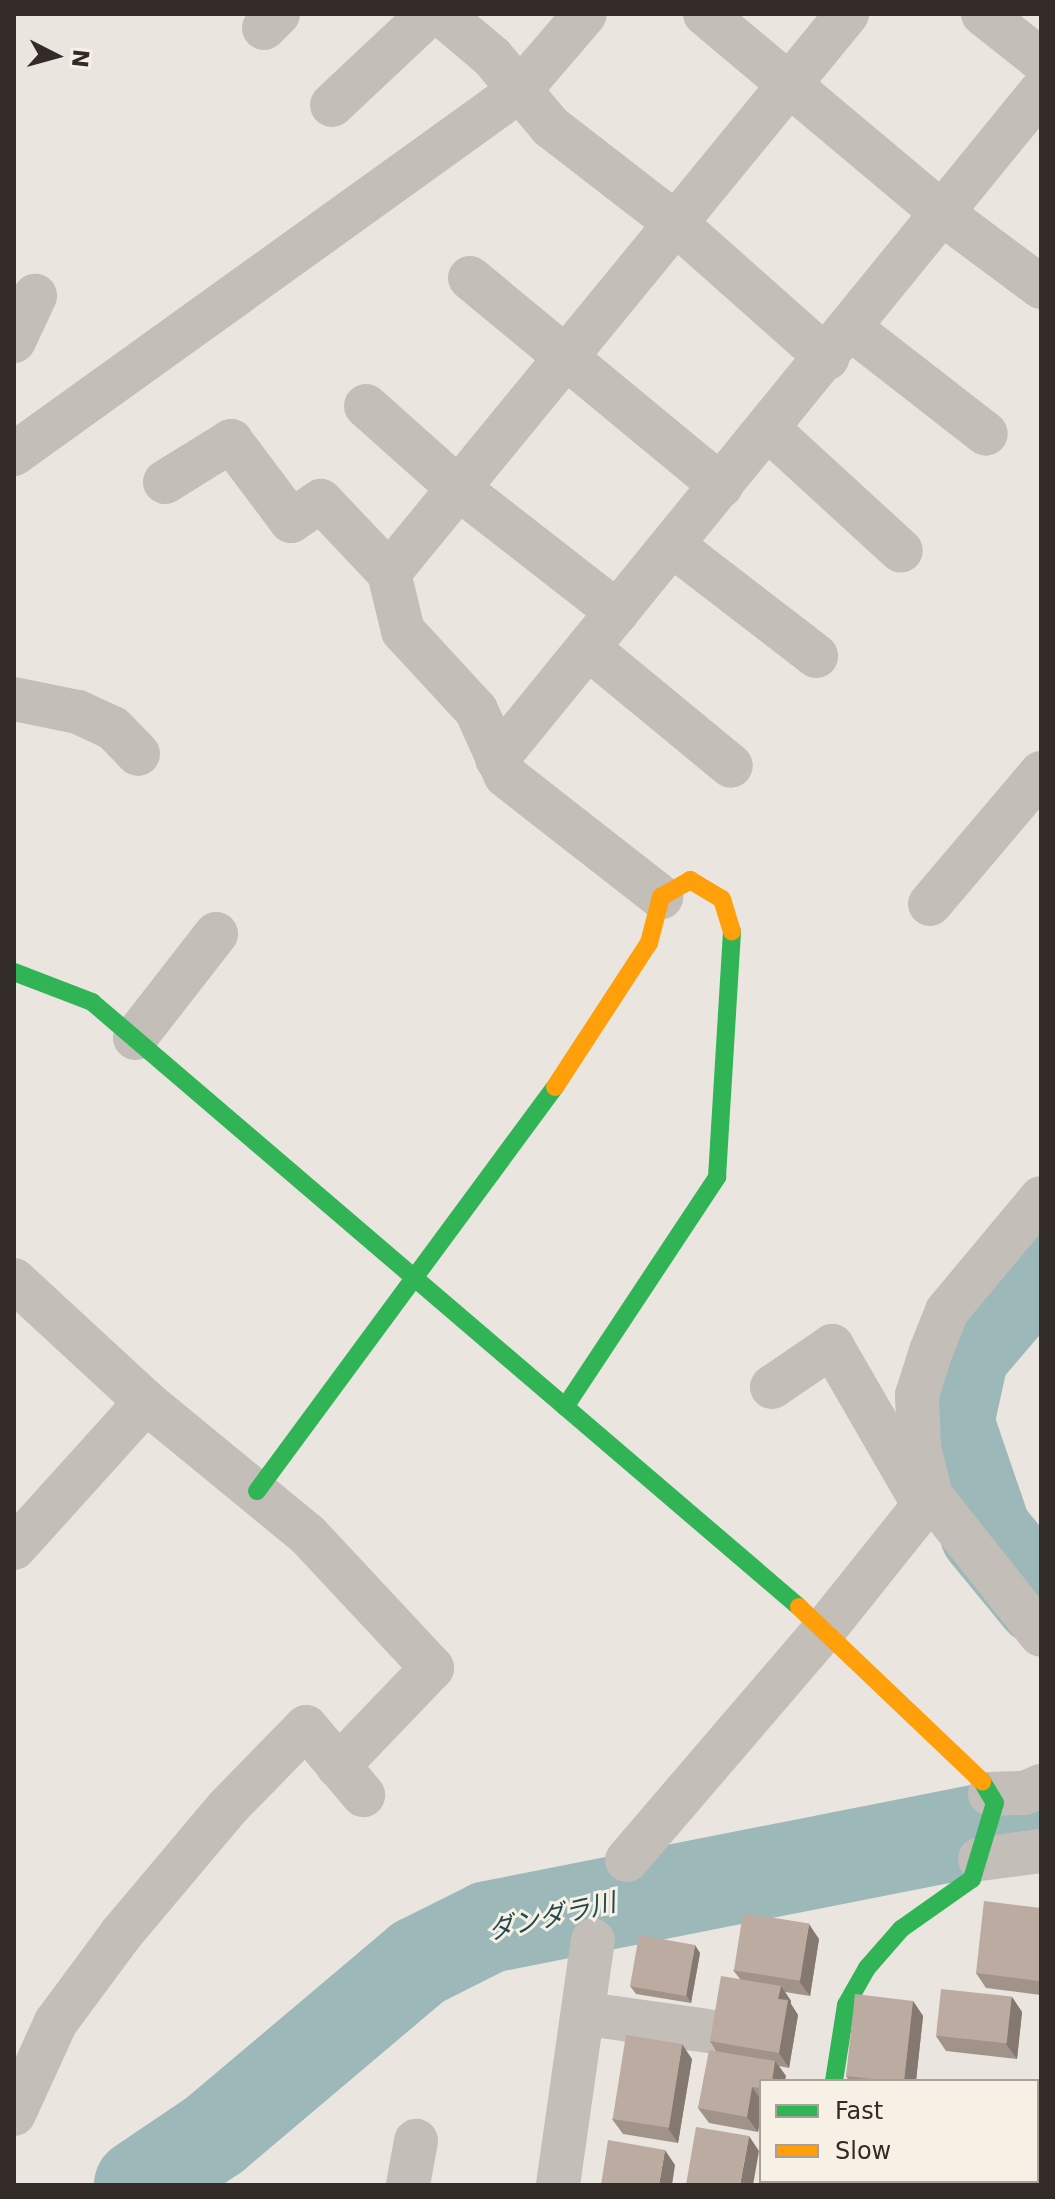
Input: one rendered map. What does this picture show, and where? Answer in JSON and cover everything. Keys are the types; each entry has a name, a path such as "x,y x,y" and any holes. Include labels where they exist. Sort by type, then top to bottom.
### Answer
{"street":[{"path":"332,105 429,14"},
{"path":"441,14 492,57 551,127 674,222 838,343 986,434"},
{"path":"14,454 519,91 585,14"},
{"path":"705,14 943,214 1041,287"},
{"path":"389,573 847,14"},
{"path":"983,14 1041,60"},
{"path":"497,759 1041,91"},
{"path":"470,278 721,486"},
{"path":"14,341 35,296"},
{"path":"366,406 458,488 617,612"},
{"path":"768,429 901,551"},
{"path":"165,482 231,441 291,521 321,501 389,573 403,631 476,710 497,759 522,793 661,897"},
{"path":"672,545 816,656"},
{"path":"588,648 731,766"},
{"path":"14,699 78,712 113,728 138,754"},
{"path":"930,904 1041,773"},
{"path":"257,1491 574,1062 649,943 661,897 690,880 722,899 735,941 717,1177 565,1407"},
{"path":"135,1038 216,934"},
{"path":"14,972 92,1002 135,1038 411,1280 825,1629 992,1799"},
{"path":"627,1860 825,1629 927,1501 919,1447 917,1395 931,1351 947,1311 1041,1198"},
{"path":"14,1280 146,1402 308,1535 432,1668 350,1781 306,1727 227,1808 121,1934 56,2022 14,2114"},
{"path":"772,1387 832,1346 927,1501 1041,1635"},
{"path":"14,1548 146,1402"},
{"path":"992,1799 1025,1793 1041,1786"},
{"path":"834,2079 846,2005 867,1968 901,1929 972,1879 983,1851 992,1799"},
{"path":"983,1851 1041,1851"},
{"path":"558,2185 587,2014 593,1940"},
{"path":"587,2014 708,2031"},
{"path":"408,2185 416,2141"}],"building":[{"path":"984,1901 1041,1908 1039,1981 976,1973"},
{"path":"743,1913 809,1923 800,1981 734,1970"},
{"path":"639,1935 695,1945 686,1996 630,1986"},
{"path":"721,1976 781,1986 778,1999 788,2000 779,2053 710,2041"},
{"path":"941,1989 1012,1996 1007,2043 936,2036"},
{"path":"855,1994 913,2001 904,2079 846,2076"},
{"path":"626,2035 682,2044 669,2128 613,2119"},
{"path":"709,2050 775,2061 772,2079 759,2079 759,2088 752,2087 747,2117 698,2108"},
{"path":"696,2127 749,2136 740,2185 686,2185"},
{"path":"608,2140 665,2150 659,2185 601,2185"},
{"path":"998,2183 1026,2183 1026,2185"}],"waterway":[{"name":"ダンダラ川","path":"1041,1263 963,1354 948,1422 986,1533 1041,1600"},
{"name":"ダンダラ川","path":"140,2185 214,2135 419,1962 489,1927 1041,1818"}],"traffic: fast":[{"path":"565,1407 717,1177 732,931"},
{"path":"14,972 92,1002 799,1607"},
{"path":"257,1491 555,1087"},
{"path":"834,2079 846,2005 867,1968 901,1929 972,1879 995,1803 982,1781"}],"traffic: slow":[{"path":"555,1087 649,943 661,897 690,880 722,899 732,931"},
{"path":"799,1607 982,1781"}]}
